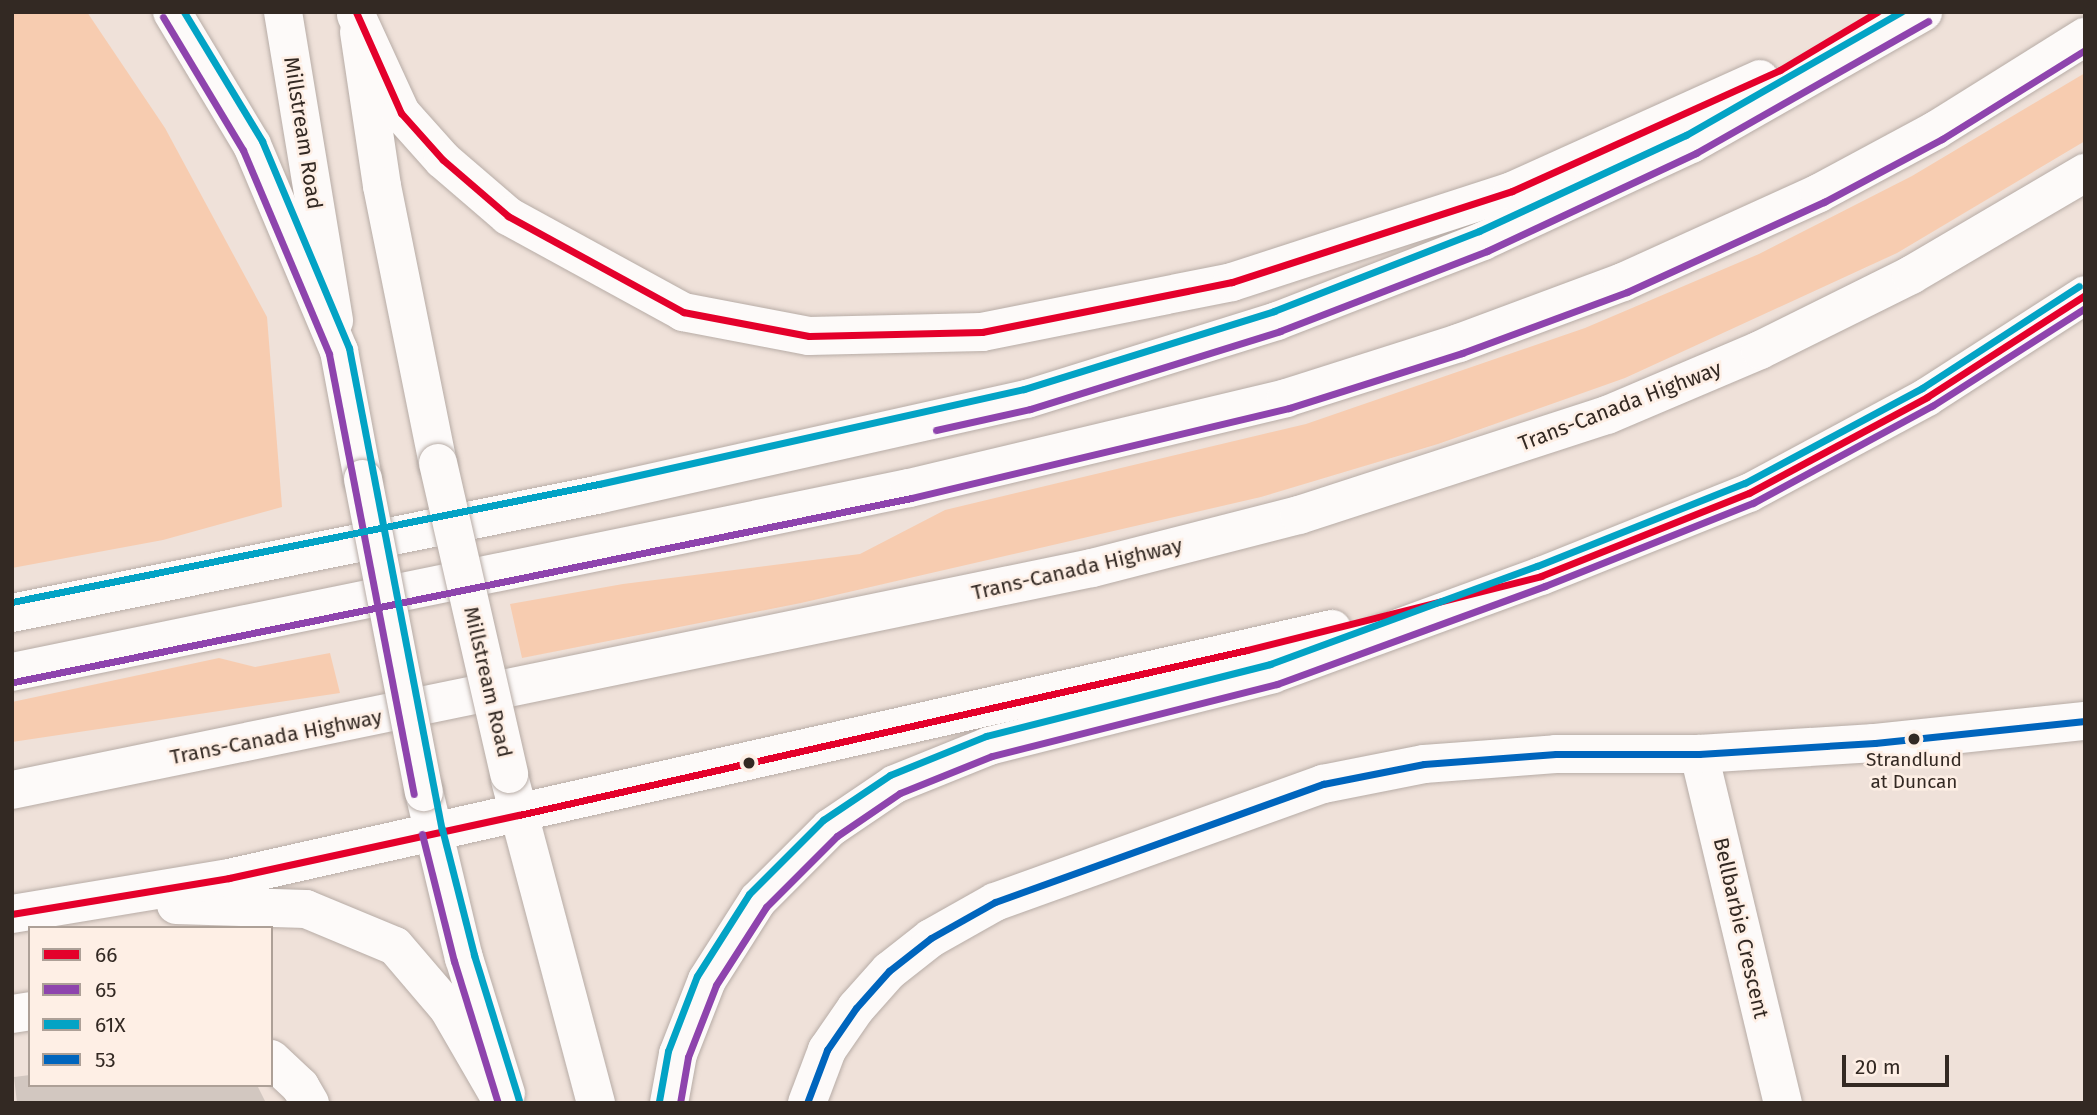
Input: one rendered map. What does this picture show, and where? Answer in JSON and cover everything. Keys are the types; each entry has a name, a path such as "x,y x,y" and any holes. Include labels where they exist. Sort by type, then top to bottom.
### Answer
{"main road":[{"path":"172,12 252,145 339,351"},
{"name":"Millstream Road","path":"283,12 339,351 432,831 464,957 509,1103"},
{"path":"356,13 401,113 443,160 508,216 683,312 809,336 982,332 1232,282 1512,191 1780,70 1877,12"},
{"path":"12,612 588,497 1027,399 1277,321 1483,241 1691,144 1923,12"},
{"name":"Millstream Road","path":"356,13 382,186 438,463 519,815 596,1103"},
{"path":"12,672 909,488 1286,398 1459,342 1623,282 1842,180 1936,130 2085,37"},
{"name":"Trans-Canada Highway","path":"12,790 1040,579 1299,515 1607,415 1760,350 1911,275 2085,173"},
{"path":"669,1103 678,1054 707,980 758,900 830,828 895,784 989,746 1272,674 1541,576 1749,493 1927,397 2085,295"},
{"path":"12,914 229,878 432,831 519,815 1247,650 1541,576"},
{"path":"807,1103 827,1050 889,971 931,939 995,902 1323,784 1424,764 1556,754 1699,754 2085,721"},
{"name":"Bellbarbie Crescent","path":"1699,754 1783,1103"},
{"path":"79,902 306,909 395,946 448,1007 503,1103"},
{"path":"273,1061 300,1086 310,1103"}],"shaded area":[{"path":"12,12 87,12 165,128 267,317 282,507 163,540 12,568"},
{"path":"2085,73 2085,141 1897,253 1625,378 1438,444 1261,497 801,603 522,658 510,604 623,584 860,554 945,510 1306,424 1585,328 1759,254 1912,176"},
{"path":"330,653 340,693 12,742 12,702 219,658 255,667"}],"building":[{"path":"28,1075 28,1087 258,1087 266,1103 17,1103 14,1077"}],"transit line":[{"name":"61X","path":"184,12 262,141 349,348 442,829 474,955 519,1100"},
{"name":"66","path":"356,12 401,113 443,160 508,216 683,312 809,336 982,332 1232,282 1512,191 1780,70 1877,12"},
{"name":"61X","path":"12,602 599,484 1024,389 1274,311 1479,231 1686,135 1901,12"},
{"name":"65","path":"163,17 243,150 329,354 414,794"},
{"name":"65","path":"936,430 1030,409 1280,331 1487,251 1696,153 1928,21"},
{"name":"65","path":"14,682 911,498 1289,408 1462,353 1627,292 1824,202 1942,139 2085,50"},
{"name":"61X","path":"659,1101 668,1051 697,976 749,894 823,820 890,775 986,736 1270,664 1537,566 1745,483 1922,388 2079,286"},
{"name":"66","path":"12,914 229,878 519,815 1247,650 1541,576 1749,493 1927,397 2085,295"},
{"name":"65","path":"680,1103 688,1057 716,985 766,907 837,836 900,793 992,756 1277,684 1545,586 1753,503 1932,406 2085,308"},
{"name":"53","path":"807,1103 827,1050 856,1008 889,971 931,938 995,902 1323,784 1424,764 1556,754 1699,754 1875,743 2085,721"},
{"name":"65","path":"422,834 454,961 498,1103"}],"place":[{"name":"Strandlund at Duncan","path":"1914,739"}]}
